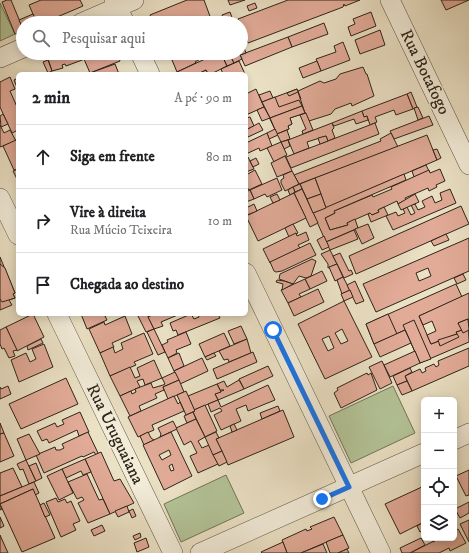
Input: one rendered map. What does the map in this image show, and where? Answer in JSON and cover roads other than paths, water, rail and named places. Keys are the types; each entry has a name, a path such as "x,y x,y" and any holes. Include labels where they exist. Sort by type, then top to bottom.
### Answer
{"street":[{"name":"Rua Botafogo","path":"390,0 469,165"},
{"path":"101,16 123,8"},
{"path":"0,58 16,51"},
{"path":"143,60 149,72"},
{"path":"0,198 16,231"},
{"path":"248,277 380,553"},
{"name":"Rua Uruguaiana","path":"58,316 173,553"},
{"path":"457,439 469,433"},
{"path":"200,553 421,454"}]}
